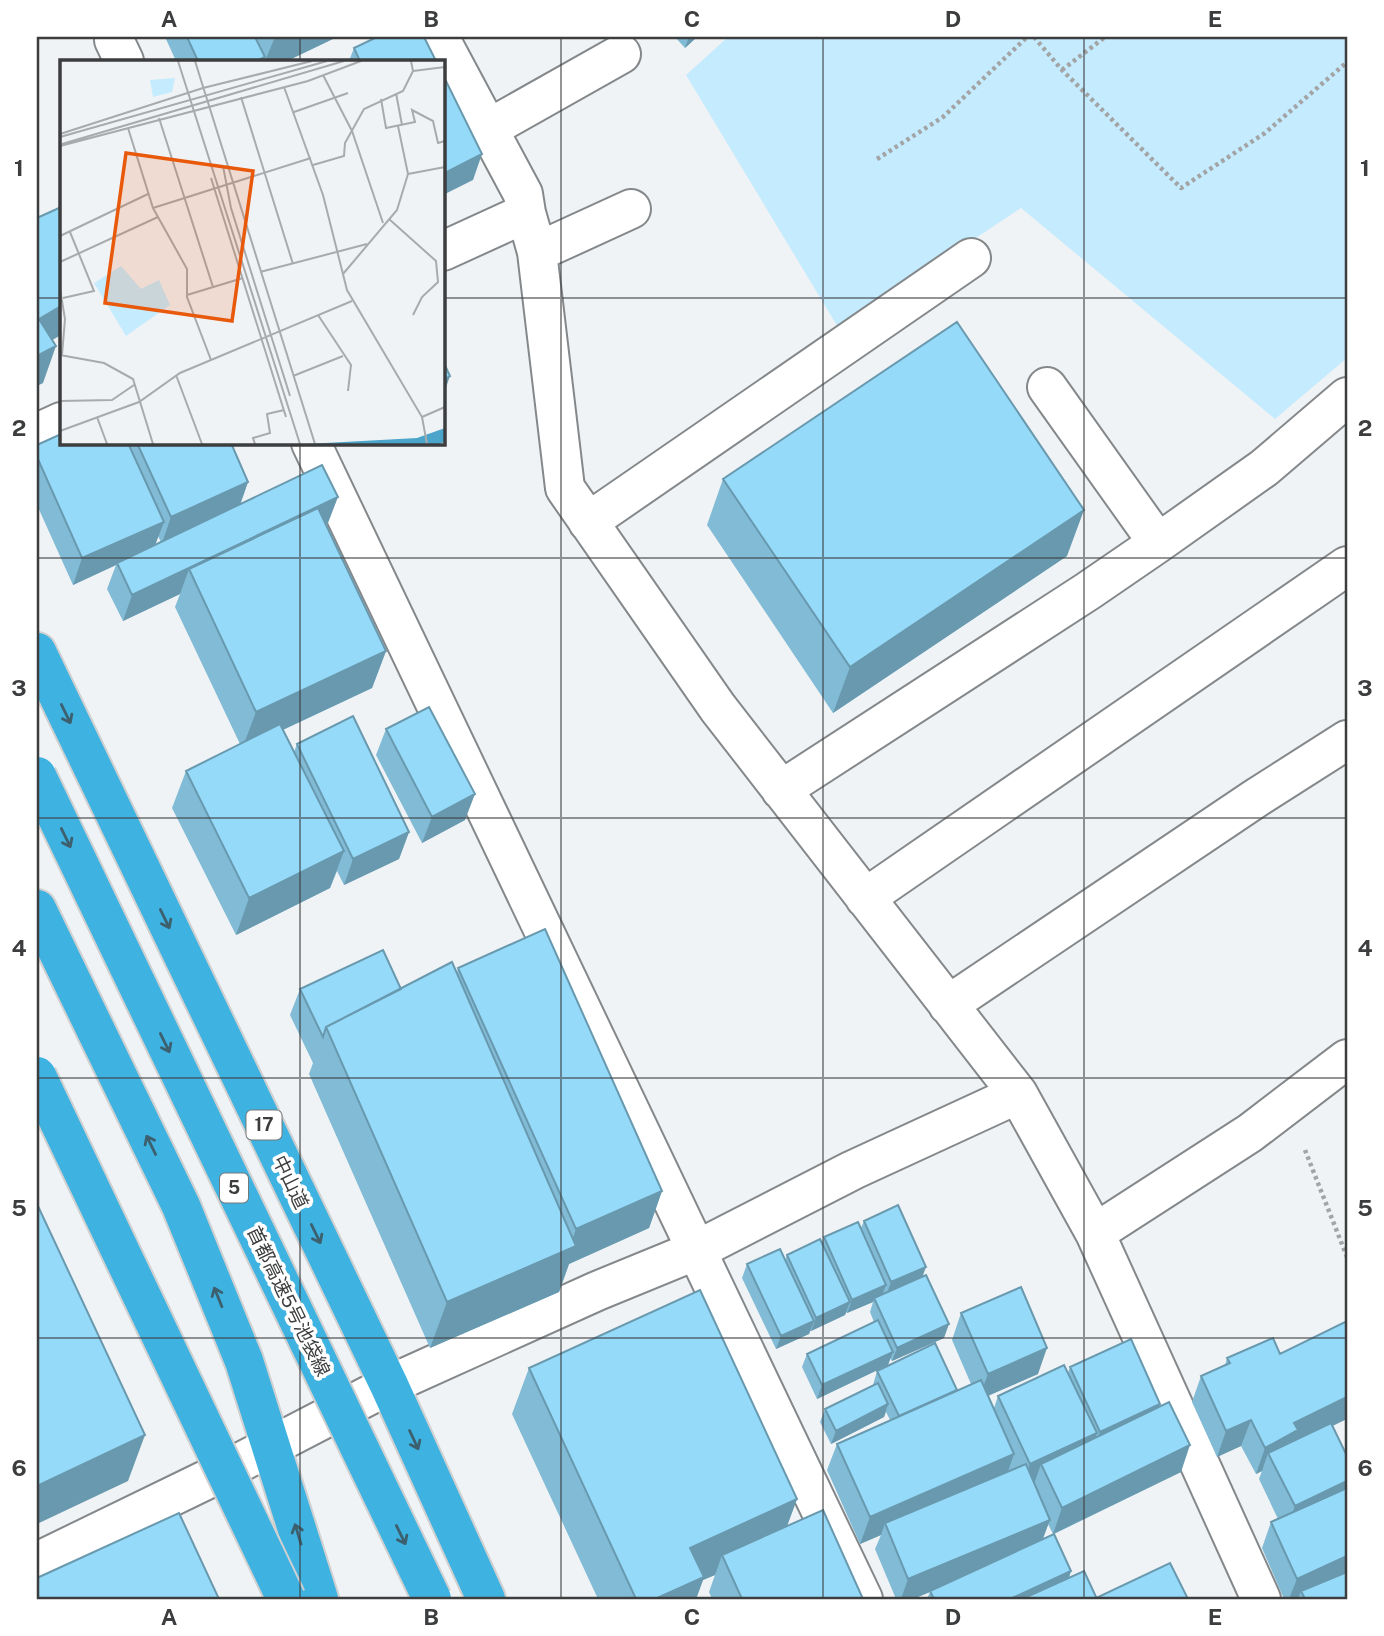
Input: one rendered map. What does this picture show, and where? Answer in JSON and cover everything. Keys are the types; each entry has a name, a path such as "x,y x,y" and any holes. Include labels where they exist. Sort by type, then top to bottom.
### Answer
{"highway":[{"name":"中山道","path":"37,652 389,1385 486,1599"},
{"name":"首都高速5号池袋線","path":"37,776 432,1599"},
{"path":"37,909 181,1206 244,1361 319,1599"},
{"path":"37,1076 286,1599"},
{"path":"37,1108 268,1599"}],"street":[{"path":"439,37 523,194 537,252 565,488 718,708 1018,1094 1095,1233 1261,1599"},
{"path":"488,129 621,54"},
{"path":"537,252 631,209"},
{"path":"444,251 526,213"},
{"path":"588,522 971,258"},
{"path":"1047,387 1157,543"},
{"path":"781,790 1088,591 1264,468 1347,397"},
{"path":"37,433 60,422"},
{"path":"311,444 863,1599"},
{"path":"865,898 1347,566"},
{"path":"948,1005 1347,740"},
{"path":"1095,1233 1250,1133 1347,1059"},
{"path":"37,1562 212,1477 389,1385 597,1291 696,1250 853,1170 1018,1094"}],"path":[{"path":"877,159 943,117 1027,37"},
{"path":"1034,37 1062,70 1181,188 1265,134 1346,63"},
{"path":"1062,70 1105,37"},
{"path":"1287,1104 1347,1257"}],"shaded area":[{"path":"728,37 1347,37 1347,358 1275,419 1021,208 839,329 686,75"}],"building":[{"path":"187,37 255,37 265,57 258,60 198,60"},
{"path":"377,37 424,37 436,60 360,60 354,48"},
{"path":"444,77 482,154 444,173"},
{"path":"60,207 60,307 39,319 56,346 37,356 37,218"},
{"path":"957,322 1084,510 850,667 723,479"},
{"path":"444,363 450,376 444,379"},
{"path":"60,434 60,444 128,444 164,522 82,558 37,457 37,445"},
{"path":"137,444 231,444 248,482 171,517"},
{"path":"322,465 338,497 132,595 117,563"},
{"path":"318,508 386,651 256,712 189,569"},
{"path":"429,707 475,794 432,817 386,729"},
{"path":"353,716 409,832 353,859 297,744"},
{"path":"280,724 344,851 249,898 186,771"},
{"path":"545,929 662,1191 576,1229 458,968"},
{"path":"383,950 401,989 326,1027 323,1037 300,989"},
{"path":"452,962 576,1246 447,1302 326,1027"},
{"path":"37,1204 145,1435 37,1486"},
{"path":"898,1205 926,1267 891,1282 864,1221"},
{"path":"858,1222 886,1285 852,1300 824,1237"},
{"path":"820,1239 850,1302 816,1318 787,1255"},
{"path":"780,1249 814,1321 781,1336 747,1264"},
{"path":"926,1275 949,1324 897,1348 874,1298"},
{"path":"1021,1287 1047,1348 988,1374 961,1313"},
{"path":"700,1290 797,1499 690,1548 704,1577 655,1599 636,1599 529,1368"},
{"path":"878,1320 893,1352 822,1385 807,1354"},
{"path":"1347,1321 1347,1397 1294,1423 1298,1430 1265,1448 1251,1420 1226,1431 1201,1376 1230,1363 1227,1358 1273,1338 1280,1354"},
{"path":"1131,1339 1160,1404 1100,1432 1070,1367"},
{"path":"935,1343 957,1390 899,1416 877,1371"},
{"path":"1064,1365 1097,1433 1030,1464 998,1396"},
{"path":"981,1380 1014,1454 870,1517 837,1444"},
{"path":"878,1383 888,1404 836,1431 825,1409"},
{"path":"1169,1402 1190,1445 1062,1508 1041,1464"},
{"path":"1331,1423 1347,1456 1347,1481 1295,1506 1268,1453"},
{"path":"1026,1464 1050,1520 908,1579 885,1523"},
{"path":"1347,1488 1347,1556 1297,1579 1271,1522"},
{"path":"823,1510 863,1599 742,1599 722,1555"},
{"path":"179,1513 219,1599 37,1599 37,1578"},
{"path":"1054,1534 1071,1571 1010,1599 934,1599 930,1591"},
{"path":"1170,1563 1188,1599 1096,1598"},
{"path":"1084,1571 1097,1599 1022,1599"},
{"path":"1347,1572 1347,1599 1305,1599 1301,1591"}]}
